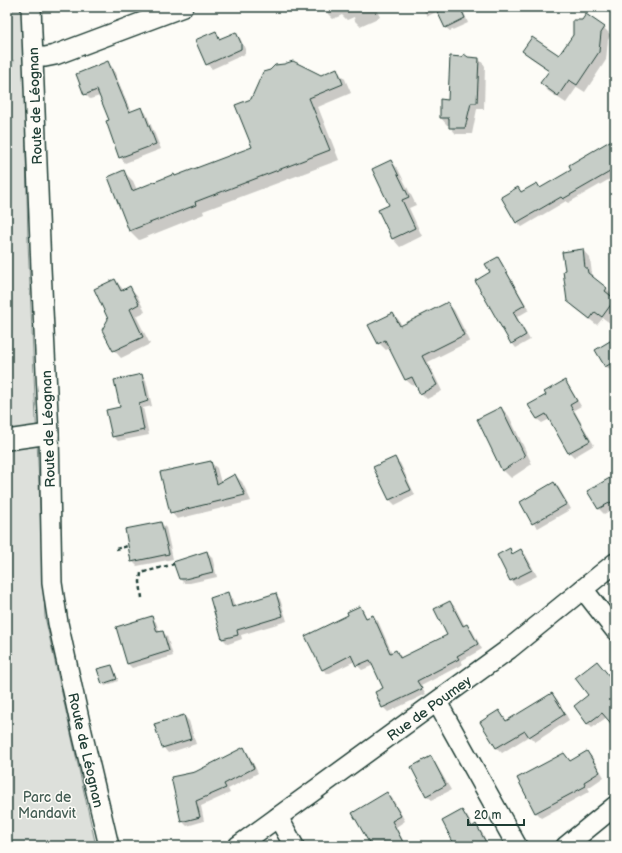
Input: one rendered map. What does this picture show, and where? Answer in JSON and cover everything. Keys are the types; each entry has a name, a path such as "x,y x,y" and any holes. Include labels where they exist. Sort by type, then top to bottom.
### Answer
{"street":[{"name":"Route de Léognan","path":"31,7 48,434 52,583 58,623 109,846"},
{"path":"34,57 55,55 183,7"},
{"path":"7,440 48,434"},
{"name":"Rue de Poumey","path":"238,846 509,649 615,563"},
{"path":"583,589 615,630"},
{"path":"437,702 517,846"},
{"path":"566,846 615,806"},
{"path":"278,817 294,846"}],"path":[{"path":"116,549 128,546"},
{"path":"142,598 140,582 141,573 174,564"}],"green space":[{"name":"Parc de Mandavit","path":"7,7 23,7 28,243 45,617 96,846 7,846"}],"building":[{"path":"435,7 460,7 465,18 445,28"},
{"path":"586,14 605,27 601,33 599,52 577,85 569,80 558,96 540,83 549,71 522,51 532,37 559,55 573,35 573,20 582,20"},
{"path":"216,31 219,39 236,32 241,43 241,49 206,65 195,40"},
{"path":"464,54 468,57 479,58 477,103 471,103 465,128 449,128 449,118 440,118 440,99 448,100 450,56 462,57"},
{"path":"108,61 129,112 142,107 156,144 119,158 106,121 109,120 97,90 84,95 76,74"},
{"path":"293,61 321,75 337,68 343,84 309,98 330,150 195,202 196,205 129,231 108,177 124,170 132,191 174,174 175,176 252,147 235,105 251,99 263,72 270,70 275,65"},
{"path":"615,138 615,169 563,199 561,197 516,223 501,197 518,187 521,192 537,183 540,188 571,170 569,165"},
{"path":"391,160 409,197 402,200 415,228 392,239 378,210 389,205 372,169"},
{"path":"583,249 585,268 587,268 588,273 607,288 605,291 615,299 602,317 595,312 590,319 567,301 562,252"},
{"path":"498,257 525,305 513,312 526,335 511,344 475,281 490,272 485,264"},
{"path":"115,279 121,291 130,286 139,304 130,309 143,337 113,351 102,330 108,319 94,289"},
{"path":"448,302 464,335 422,356 437,385 420,394 412,377 405,380 385,340 378,344 368,325 393,313 400,326"},
{"path":"615,338 615,361 605,367 595,350"},
{"path":"142,374 148,401 139,404 144,430 112,437 106,410 120,407 114,380"},
{"path":"565,380 577,401 570,405 590,441 568,453 546,414 537,419 528,405 546,395 544,392"},
{"path":"501,407 525,456 502,471 477,419"},
{"path":"395,457 411,490 389,500 373,467"},
{"path":"211,461 217,484 235,474 245,495 170,513 160,472"},
{"path":"615,475 615,500 598,509 587,491"},
{"path":"554,482 567,504 532,524 520,502"},
{"path":"161,522 169,554 131,562 125,529"},
{"path":"510,548 512,554 521,549 532,570 510,581 497,555"},
{"path":"207,551 213,572 185,579 179,579 173,562"},
{"path":"228,592 232,607 276,593 283,616 237,630 238,635 222,639 210,598"},
{"path":"450,601 463,626 467,624 478,644 457,656 459,659 417,681 422,689 382,708 375,692 383,688 370,660 356,666 351,655 322,670 305,636 348,615 347,612 360,606 366,618 373,615 390,653 396,650 400,658 447,635 434,609"},
{"path":"152,616 157,632 163,631 169,651 127,664 116,627"},
{"path":"597,661 615,683 615,728 602,713 587,724 574,706 588,695 575,678"},
{"path":"112,665 117,679 102,684 97,669"},
{"path":"552,693 565,714 529,737 525,731 496,748 480,722 499,710 506,721"},
{"path":"184,715 191,739 162,748 154,724"},
{"path":"244,747 254,768 224,784 226,788 196,801 200,817 181,822 171,777 195,772"},
{"path":"587,751 600,772 584,782 586,786 535,813 517,778 564,753 570,761"},
{"path":"431,756 446,785 426,796 411,767"},
{"path":"387,792 401,816 392,821 405,846 371,846 352,813"},
{"path":"462,810 472,827 476,824 488,846 455,846 442,821"}]}
